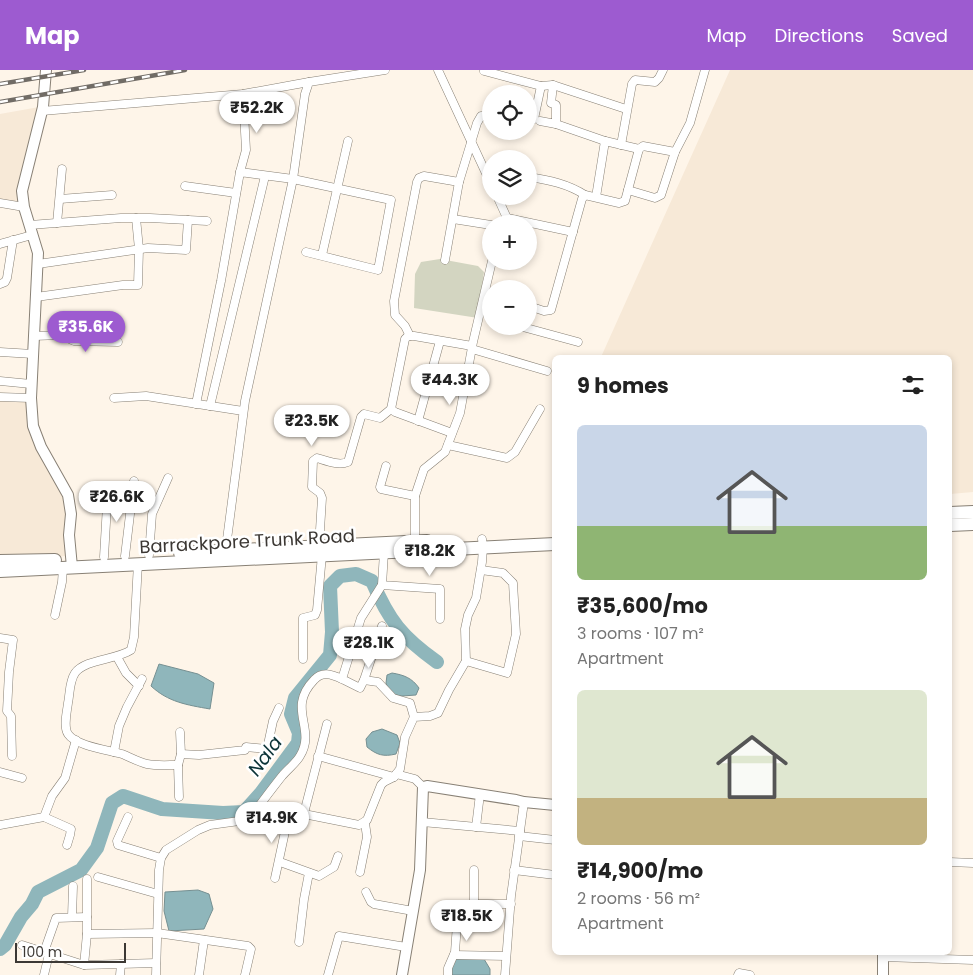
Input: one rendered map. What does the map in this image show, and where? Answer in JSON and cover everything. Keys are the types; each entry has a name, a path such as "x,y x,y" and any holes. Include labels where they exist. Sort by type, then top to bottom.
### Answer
{"main road":[{"path":"952,513 973,512"},
{"path":"952,525 973,524"},
{"name":"Barrackpore Trunk Road","path":"320,550 384,552 552,535"},
{"name":"Barrackpore Trunk Road","path":"0,571 69,565 138,563 414,542 552,544"},
{"name":"Barrackpore Trunk Road","path":"0,561 69,565 104,557 225,555"}],"street":[{"path":"46,70 42,111 22,192 24,207 38,253 31,384 33,426 38,440 68,495 71,514 69,565 62,582 55,615"},
{"path":"42,111 242,94 385,70"},
{"path":"438,70 470,142 482,161"},
{"path":"621,145 632,84 635,80 655,82 662,70"},
{"path":"628,190 658,197 661,195 674,152 690,123 705,70"},
{"path":"484,71 541,86 552,85 626,109"},
{"path":"225,555 243,411 293,179 305,94 309,82"},
{"path":"552,85 550,103 556,105 556,124"},
{"path":"537,105 541,86"},
{"path":"196,404 221,281 240,172 246,150 242,94"},
{"path":"445,260 452,219 470,142 478,119 482,116"},
{"path":"540,121 556,124 621,145 638,148 643,146 674,152"},
{"path":"322,255 348,141"},
{"path":"596,197 605,141"},
{"path":"537,178 555,181 586,195 619,203 625,201 638,148"},
{"path":"57,223 62,169"},
{"path":"240,172 293,179 392,200 378,270 306,252"},
{"path":"210,406 265,176"},
{"path":"410,336 405,326 395,315 394,301 417,182 419,178 424,176 460,182"},
{"path":"185,186 236,193"},
{"path":"60,199 112,195"},
{"path":"537,309 544,311 551,310 582,199 586,195"},
{"path":"0,203 24,207"},
{"path":"36,298 114,286 138,286 139,249 136,218"},
{"path":"0,244 13,240 31,230 57,223 136,218 208,221"},
{"path":"452,219 482,224"},
{"path":"38,264 139,249 166,248 186,250 188,220"},
{"path":"537,226 573,232"},
{"path":"0,284 5,282 7,278 13,240"},
{"path":"414,542 415,496 424,469 445,452 460,413 472,348 482,315"},
{"path":"66,336 69,330 78,325 110,322"},
{"path":"537,331 578,342"},
{"path":"34,336 61,335 74,341 118,342"},
{"path":"303,659 303,618 315,615 317,610 322,498 320,493 312,487 313,461 317,458 336,463 344,464 348,462 361,417 364,414 380,418 391,409 405,339 410,336 472,348 547,371"},
{"path":"418,420 440,341"},
{"path":"0,352 33,354"},
{"path":"0,381 31,384"},
{"path":"114,398 146,396 243,411"},
{"path":"0,397 31,398"},
{"path":"391,409 452,433"},
{"path":"448,445 507,458 515,452 540,409"},
{"path":"386,466 381,489 415,496"},
{"path":"148,555 152,514 168,478"},
{"path":"125,556 134,481"},
{"path":"104,557 108,488"},
{"path":"414,717 430,716 438,713 466,661 465,629 468,615 476,598 481,570 482,543"},
{"path":"342,679 361,618 382,585 384,552"},
{"path":"138,563 134,638 131,650 117,657 83,667 76,672 71,682 66,728 69,735 76,740 146,764 178,765"},
{"path":"466,661 507,673 516,634 513,583 502,573 481,570"},
{"path":"382,585 440,589 440,619"},
{"path":"250,819 262,800 300,757 305,746 305,728 301,712 301,699 305,689 317,676 323,674 332,674 360,688 382,626"},
{"path":"0,638 13,640 7,711 11,716 12,756"},
{"path":"114,752 119,726 141,683 126,673 117,657"},
{"path":"360,872 367,837 365,823 382,785 400,770 405,737 414,717 410,703 393,698 378,682 364,680"},
{"path":"181,754 199,755 245,750 246,747 267,749 273,721 279,708"},
{"path":"304,813 327,724"},
{"path":"179,798 180,732"},
{"path":"44,817 52,796 65,778 76,740"},
{"path":"318,756 395,776 415,779 423,787 420,870 402,975"},
{"path":"0,772 22,778"},
{"path":"423,787 427,786 552,805"},
{"path":"476,827 480,794"},
{"path":"505,975 514,870 524,802"},
{"path":"276,878 289,813"},
{"path":"156,975 158,894 161,858 166,850 198,830 210,825 289,813 304,813 359,825 365,823"},
{"path":"0,825 44,817 70,829 67,845"},
{"path":"128,817 117,841 118,845 161,858"},
{"path":"422,822 476,827 552,840"},
{"path":"280,862 319,876 334,867 338,856"},
{"path":"952,862 973,863"},
{"path":"474,870 474,904 511,904"},
{"path":"514,870 552,875"},
{"path":"299,942 309,873"},
{"path":"98,877 158,894"},
{"path":"84,965 87,934 87,879"},
{"path":"72,917 73,886"},
{"path":"366,892 374,904 413,911"},
{"path":"448,975 448,968 454,956 458,910"},
{"path":"44,975 55,919 58,917 87,917"},
{"path":"87,934 157,934 249,947 245,975"},
{"path":"328,975 340,936 406,947"},
{"path":"198,975 204,940"},
{"path":"22,945 84,965 156,963"},
{"path":"883,955 883,975"},
{"path":"898,955 973,960"},
{"path":"454,956 506,956"},
{"path":"120,975 121,964"},
{"path":"108,965 108,975"},
{"path":"738,975 749,975"}],"shaded area":[{"path":"730,70 973,70 973,492 952,494 952,355 602,355"},
{"path":"39,107 20,203 0,199 0,114"},
{"path":"0,399 28,400 28,425 66,495 67,556 0,560"}],"green space":[{"path":"440,259 478,266 484,272 478,318 414,308 415,274 421,262"}],"water":[{"path":"159,664 198,674 214,683 210,709 171,699 151,686"},
{"path":"392,673 411,679 419,688 416,695 402,696 390,694 386,683 387,675"},
{"path":"382,729 397,735 400,743 396,754 380,755 367,747 366,739 372,732"},
{"path":"198,890 209,894 213,909 204,929 169,931 164,911 165,892"},
{"path":"456,959 484,959 490,969 490,975 450,975 449,972"}],"waterway":[{"name":"Nala","path":"0,949 5,945 38,892 81,870 97,848 112,803 123,796 162,809 223,813 244,812 261,793 298,743 299,733 291,714 295,698 330,655 332,632 330,586 340,576 356,574 372,581 384,607 398,627 414,644 437,662"}],"railway":[{"path":"0,84 84,70"},
{"path":"0,102 185,70"}]}
